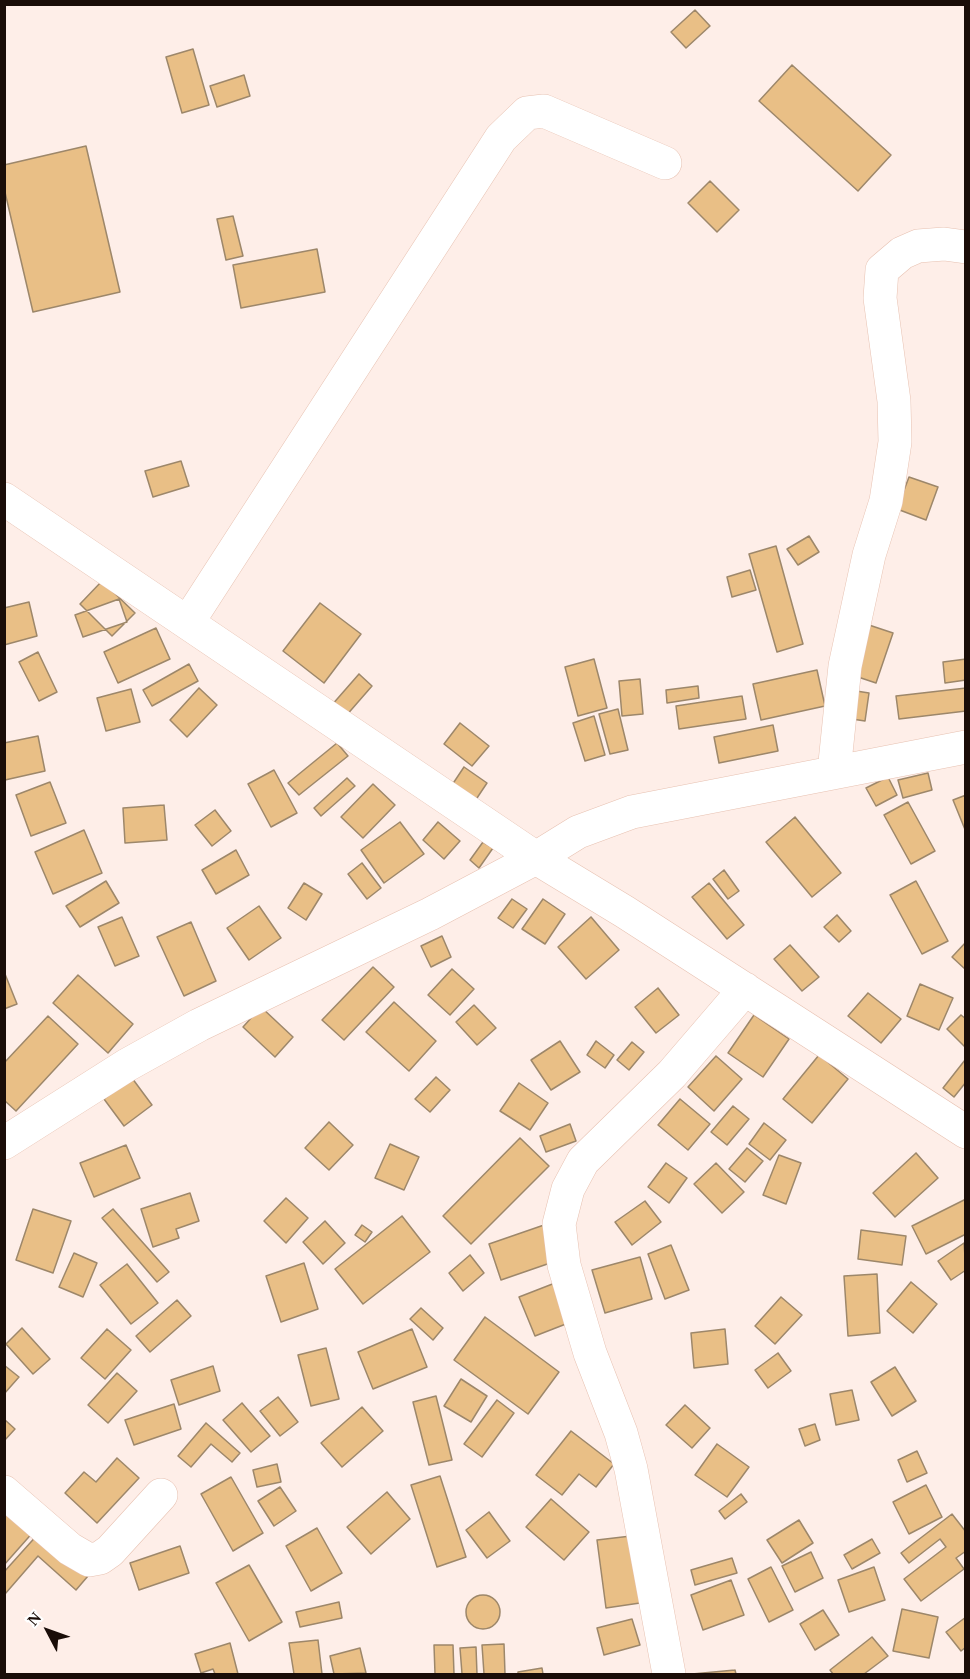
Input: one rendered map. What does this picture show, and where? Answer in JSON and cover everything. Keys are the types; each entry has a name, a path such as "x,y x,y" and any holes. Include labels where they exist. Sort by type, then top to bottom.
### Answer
{"street":[{"path":"188,622 501,138 527,113 544,111 665,163"},
{"path":"834,772 845,666 869,555 886,501 895,442 894,401 880,298 882,270 902,253 918,246 944,244 966,247"},
{"path":"4,500 536,858 746,989 966,1132"},
{"path":"5,1142 128,1065 199,1025 430,914 536,858 578,832 632,812 966,747"},
{"path":"669,1674 631,1469 621,1433 590,1353 564,1265 559,1224 568,1189 583,1161 672,1074 746,989"},
{"path":"4,1492 70,1549 89,1560 100,1558 110,1551 161,1495"}],"building":[{"path":"695,10 710,26 686,48 671,32"},
{"path":"193,49 209,105 182,113 166,57"},
{"path":"792,65 891,155 858,191 759,101"},
{"path":"244,75 250,96 217,107 210,86"},
{"path":"86,146 120,292 33,312 4,188 4,165"},
{"path":"710,181 739,210 717,232 688,203"},
{"path":"233,216 243,256 226,260 217,219"},
{"path":"317,249 325,292 241,308 233,265"},
{"path":"181,461 189,486 153,497 145,471"},
{"path":"909,477 938,487 926,520 897,509"},
{"path":"809,536 819,552 798,565 787,549"},
{"path":"776,546 803,644 777,652 749,554"},
{"path":"750,570 756,590 732,597 727,577"},
{"path":"102,581 135,613 112,636 80,604"},
{"path":"119,599 127,622 83,637 75,615"},
{"path":"29,602 37,636 4,645 4,608"},
{"path":"320,603 361,634 324,683 283,651"},
{"path":"869,625 893,633 876,683 852,675"},
{"path":"156,628 170,659 118,683 104,652"},
{"path":"38,652 57,692 39,701 19,662"},
{"path":"594,659 607,708 578,716 565,667"},
{"path":"966,659 966,680 945,683 943,662"},
{"path":"189,664 198,681 152,706 143,690"},
{"path":"817,670 825,706 761,720 753,684"},
{"path":"359,674 372,686 345,717 331,706"},
{"path":"640,679 643,714 622,716 619,681"},
{"path":"698,686 699,698 667,703 666,690"},
{"path":"199,688 217,705 187,737 170,720"},
{"path":"966,688 966,711 899,719 896,696"},
{"path":"131,689 140,722 106,731 97,698"},
{"path":"850,690 869,693 865,721 845,718"},
{"path":"742,696 746,719 679,729 676,706"},
{"path":"618,709 628,750 610,754 599,714"},
{"path":"594,716 605,755 585,761 573,723"},
{"path":"460,723 489,746 472,766 444,744"},
{"path":"773,725 778,751 719,763 714,737"},
{"path":"38,736 45,771 5,780 4,743"},
{"path":"337,743 348,756 299,795 288,783"},
{"path":"464,767 487,783 475,801 452,785"},
{"path":"274,770 297,813 271,827 248,784"},
{"path":"928,773 932,790 903,798 898,780"},
{"path":"888,777 897,795 876,806 866,788"},
{"path":"347,778 355,786 321,816 314,808"},
{"path":"50,782 66,823 31,836 16,795"},
{"path":"373,784 395,805 363,838 341,817"},
{"path":"966,795 966,832 953,800"},
{"path":"908,802 935,851 911,864 884,815"},
{"path":"164,805 167,840 125,843 123,808"},
{"path":"215,810 231,831 212,846 195,825"},
{"path":"795,817 841,873 812,897 766,842"},
{"path":"400,822 424,854 384,883 361,850"},
{"path":"438,822 460,841 444,859 423,840"},
{"path":"84,830 102,873 53,894 35,852"},
{"path":"483,842 493,848 479,868 470,860"},
{"path":"236,850 249,875 216,894 202,870"},
{"path":"362,863 381,888 367,899 348,874"},
{"path":"724,870 739,891 728,899 713,879"},
{"path":"106,881 119,903 80,927 66,906"},
{"path":"916,881 948,941 922,954 890,895"},
{"path":"304,883 322,894 306,920 288,908"},
{"path":"709,883 744,925 727,939 692,897"},
{"path":"512,899 527,909 513,928 498,918"},
{"path":"543,899 565,914 545,944 522,929"},
{"path":"259,906 281,938 249,960 227,928"},
{"path":"837,915 851,931 839,942 824,927"},
{"path":"122,917 139,956 115,966 98,927"},
{"path":"591,917 619,950 586,979 558,947"},
{"path":"191,922 216,981 184,996 157,937"},
{"path":"442,936 451,957 431,967 421,946"},
{"path":"966,942 966,970 952,957"},
{"path":"790,945 819,977 802,991 774,959"},
{"path":"373,967 394,987 344,1040 322,1020"},
{"path":"452,969 474,989 450,1015 428,995"},
{"path":"4,975 17,1004 4,1009"},
{"path":"78,975 133,1024 108,1053 53,1003"},
{"path":"920,984 953,998 939,1030 907,1016"},
{"path":"658,988 679,1015 656,1033 635,1007"},
{"path":"868,993 901,1019 881,1043 848,1016"},
{"path":"394,1002 436,1041 409,1071 366,1032"},
{"path":"474,1005 496,1028 477,1045 456,1022"},
{"path":"261,1007 293,1037 275,1057 243,1027"},
{"path":"754,1015 789,1039 763,1077 728,1053"},
{"path":"961,1015 966,1019 966,1048 947,1029"},
{"path":"48,1016 78,1044 16,1111 4,1100 4,1063"},
{"path":"560,1041 580,1072 551,1090 531,1060"},
{"path":"596,1041 614,1055 605,1068 587,1055"},
{"path":"632,1042 644,1052 629,1070 617,1060"},
{"path":"819,1055 848,1079 812,1123 783,1099"},
{"path":"716,1056 742,1079 714,1111 688,1087"},
{"path":"965,1060 966,1082 954,1097 943,1088"},
{"path":"436,1077 450,1090 430,1112 415,1099"},
{"path":"132,1078 152,1105 124,1126 104,1099"},
{"path":"519,1083 548,1103 530,1130 500,1111"},
{"path":"680,1099 710,1124 688,1150 658,1125"},
{"path":"733,1106 749,1119 727,1145 711,1132"},
{"path":"329,1122 353,1145 329,1170 305,1148"},
{"path":"764,1123 786,1140 770,1160 749,1144"},
{"path":"570,1124 576,1141 546,1152 540,1136"},
{"path":"520,1138 549,1166 471,1244 443,1216"},
{"path":"390,1144 419,1157 404,1190 375,1178"},
{"path":"126,1145 140,1178 94,1197 80,1163"},
{"path":"747,1148 763,1161 745,1182 729,1169"},
{"path":"916,1153 938,1178 895,1217 873,1193"},
{"path":"779,1155 801,1163 786,1204 763,1195"},
{"path":"666,1163 687,1178 669,1203 648,1187"},
{"path":"716,1163 744,1192 722,1213 694,1184"},
{"path":"190,1193 199,1221 176,1229 179,1238 153,1247 141,1209"},
{"path":"286,1198 308,1218 286,1243 264,1221"},
{"path":"966,1199 966,1234 926,1254 912,1226"},
{"path":"645,1201 661,1222 632,1245 615,1222"},
{"path":"33,1209 71,1221 53,1273 16,1260"},
{"path":"113,1209 169,1272 157,1282 102,1218"},
{"path":"402,1216 430,1252 363,1304 335,1269"},
{"path":"325,1221 345,1243 323,1264 303,1242"},
{"path":"362,1225 372,1232 365,1242 355,1235"},
{"path":"544,1225 556,1261 501,1280 489,1244"},
{"path":"861,1230 906,1236 902,1265 858,1259"},
{"path":"964,1243 966,1270 951,1280 938,1261"},
{"path":"671,1245 689,1290 665,1299 648,1254"},
{"path":"74,1253 97,1263 83,1297 59,1287"},
{"path":"470,1255 484,1273 463,1291 449,1273"},
{"path":"640,1257 652,1299 605,1313 592,1270"},
{"path":"304,1263 318,1309 281,1322 266,1276"},
{"path":"127,1264 158,1303 131,1324 100,1285"},
{"path":"877,1274 880,1333 848,1336 844,1276"},
{"path":"911,1282 937,1304 913,1333 887,1311"},
{"path":"555,1283 571,1322 535,1336 519,1297"},
{"path":"781,1297 802,1315 775,1344 755,1326"},
{"path":"177,1300 191,1316 150,1352 136,1336"},
{"path":"421,1308 443,1328 433,1340 410,1319"},
{"path":"485,1317 559,1372 528,1414 454,1360"},
{"path":"22,1328 50,1359 33,1374 6,1344"},
{"path":"107,1329 131,1350 105,1379 81,1358"},
{"path":"412,1329 427,1367 373,1389 358,1352"},
{"path":"725,1329 728,1364 694,1368 691,1333"},
{"path":"326,1348 339,1399 311,1406 298,1355"},
{"path":"778,1353 791,1371 768,1388 755,1370"},
{"path":"4,1365 19,1377 4,1394"},
{"path":"213,1366 220,1391 179,1405 171,1380"},
{"path":"895,1367 916,1401 892,1416 871,1382"},
{"path":"117,1373 137,1391 108,1423 88,1405"},
{"path":"461,1379 487,1396 471,1422 444,1406"},
{"path":"852,1390 859,1420 836,1425 830,1394"},
{"path":"436,1396 452,1460 429,1465 413,1402"},
{"path":"278,1397 298,1422 280,1436 260,1411"},
{"path":"497,1400 514,1413 482,1457 464,1444"},
{"path":"242,1403 270,1436 251,1452 223,1420"},
{"path":"174,1404 181,1429 134,1445 125,1420"},
{"path":"685,1405 710,1428 692,1448 666,1425"},
{"path":"362,1407 383,1431 342,1467 321,1443"},
{"path":"4,1419 15,1429 4,1441"},
{"path":"206,1423 240,1453 232,1462 211,1444 191,1467 178,1456"},
{"path":"815,1424 820,1440 805,1446 799,1429"},
{"path":"571,1431 614,1464 596,1487 579,1474 562,1495 536,1475"},
{"path":"717,1444 749,1467 727,1497 695,1475"},
{"path":"917,1451 927,1473 907,1482 898,1460"},
{"path":"117,1458 139,1478 97,1523 65,1493 84,1472 96,1482"},
{"path":"277,1464 281,1482 257,1487 253,1470"},
{"path":"440,1476 466,1557 437,1567 411,1485"},
{"path":"231,1477 263,1533 233,1551 201,1494"},
{"path":"926,1485 942,1517 909,1534 893,1502"},
{"path":"280,1487 296,1511 274,1526 258,1501"},
{"path":"387,1492 410,1519 371,1554 347,1527"},
{"path":"741,1494 747,1502 725,1519 719,1511"},
{"path":"551,1499 589,1532 564,1560 526,1527"},
{"path":"4,1504 35,1530 4,1565"},
{"path":"489,1512 510,1541 487,1558 466,1530"},
{"path":"952,1514 966,1532 966,1551 956,1558 964,1569 921,1601 904,1579 946,1547 940,1539 909,1563 901,1553"},
{"path":"799,1520 813,1543 782,1563 767,1540"},
{"path":"317,1528 342,1573 311,1591 286,1546"},
{"path":"39,1533 88,1576 76,1590 38,1556 5,1594 4,1572"},
{"path":"631,1536 640,1603 606,1608 597,1540"},
{"path":"872,1539 880,1553 852,1569 844,1555"},
{"path":"180,1546 189,1573 139,1590 130,1563"},
{"path":"811,1552 823,1578 795,1592 782,1566"},
{"path":"732,1558 737,1573 695,1585 691,1570"},
{"path":"249,1565 282,1622 249,1641 216,1583"},
{"path":"771,1567 793,1610 769,1622 748,1579"},
{"path":"874,1567 885,1600 849,1612 838,1580"},
{"path":"731,1580 744,1615 703,1630 691,1595"},
{"path":"483,1595 495,1600 500,1612 495,1624 483,1629 471,1624 466,1612 471,1600"},
{"path":"339,1602 342,1618 300,1627 296,1612"},
{"path":"902,1609 938,1617 929,1658 893,1651"},
{"path":"823,1610 839,1635 815,1650 800,1624"},
{"path":"966,1617 966,1647 961,1651 946,1632"},
{"path":"632,1619 640,1645 604,1655 597,1628"},
{"path":"872,1637 888,1656 864,1674 833,1674 830,1670"},
{"path":"318,1640 322,1674 294,1674 289,1643"},
{"path":"230,1643 238,1674 215,1674 213,1669 201,1673 195,1654"},
{"path":"504,1644 505,1674 484,1674 482,1645"},
{"path":"434,1645 453,1645 454,1674 435,1674"},
{"path":"476,1647 477,1674 462,1674 460,1648"},
{"path":"360,1648 366,1673 334,1674 330,1656"},
{"path":"542,1668 543,1674 518,1674 518,1672"},
{"path":"735,1670 736,1674 692,1674"}]}
